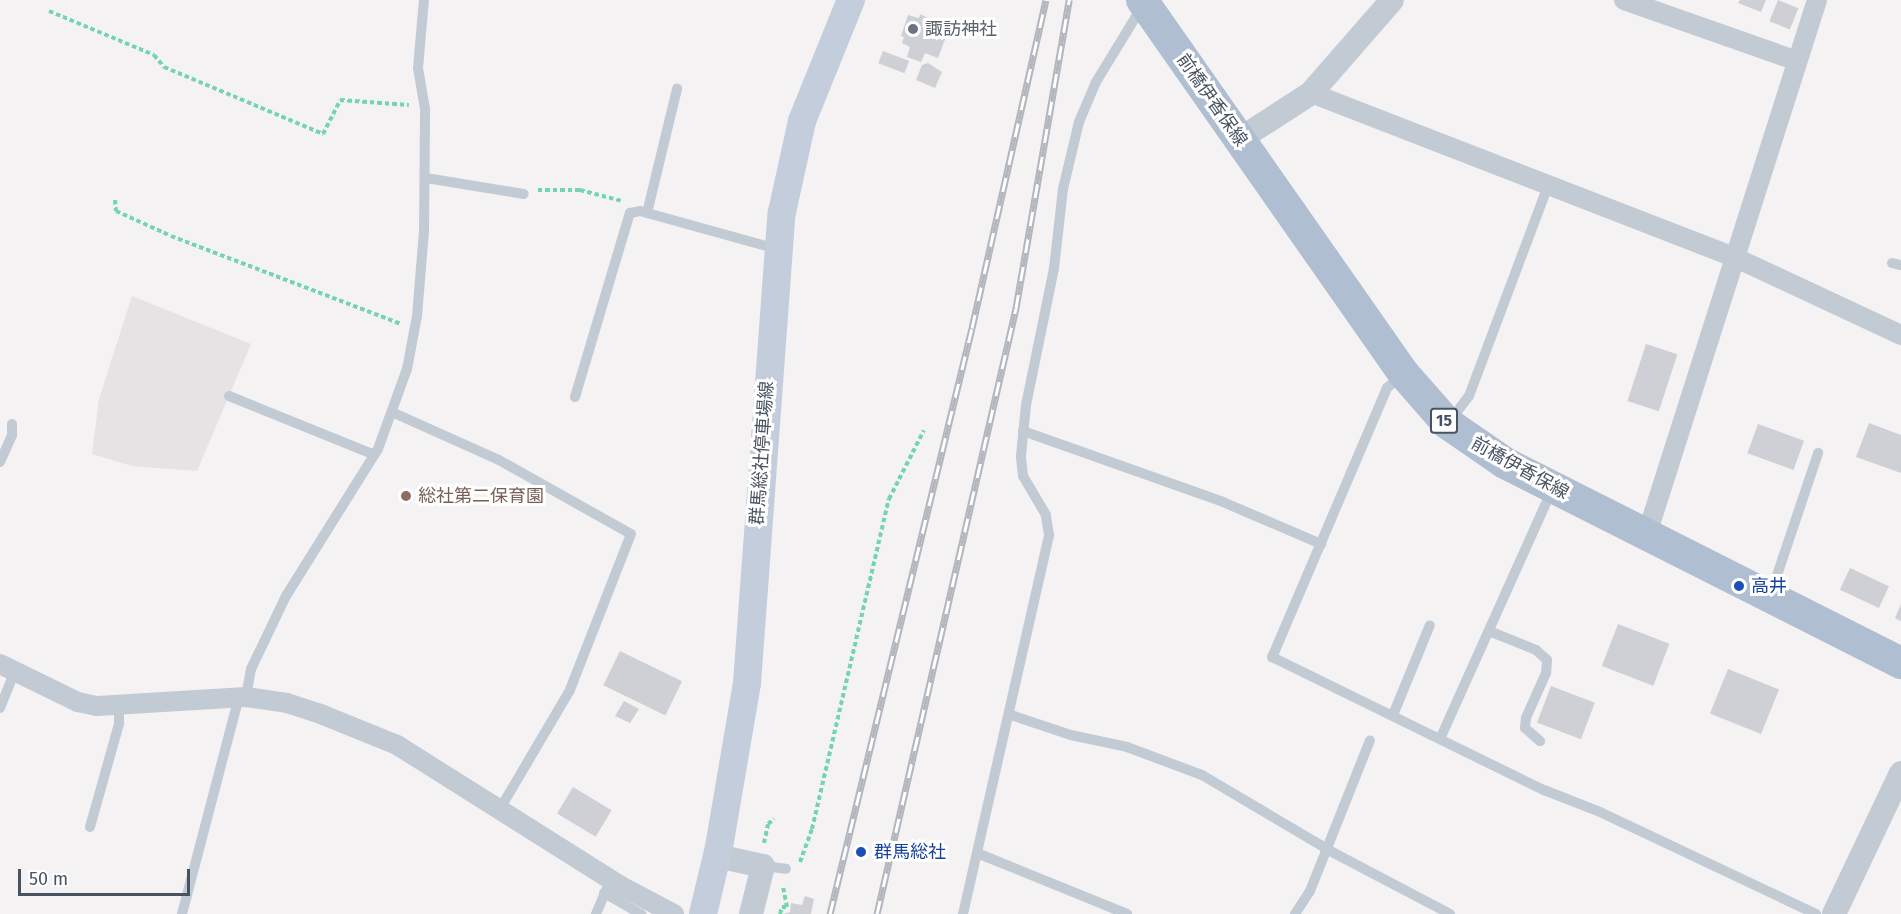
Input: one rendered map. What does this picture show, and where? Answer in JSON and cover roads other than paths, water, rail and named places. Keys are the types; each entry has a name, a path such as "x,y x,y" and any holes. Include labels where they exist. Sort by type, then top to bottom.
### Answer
{"main road":[{"name":"群馬総社停車場線","path":"703,914 717,856 747,683 777,249 785,192 802,121 851,0"},
{"name":"前橋伊香保線","path":"1145,4 1404,374 1447,423 1485,452 1901,663"}],"street":[{"path":"1240,139 1311,93 1392,0"},
{"path":"1624,0 1797,61"},
{"path":"1647,534 1817,0"},
{"path":"1311,93 1736,258 1901,335"},
{"path":"7,667 78,702 119,706 241,697 287,703 397,746 500,809 608,887 674,914"},
{"path":"1834,914 1901,773"},
{"path":"717,856 775,868 751,914"}],"lane":[{"path":"182,914 236,708 251,669 286,596 375,455 394,413 415,329 426,178 424,106 418,68 424,0"},
{"path":"963,914 1011,715 1049,535 1046,515 1023,476 1023,431 1054,268 1063,189 1079,122 1104,66 1145,4"},
{"path":"647,213 677,90"},
{"path":"426,178 524,194"},
{"path":"1447,423 1469,396 1548,186"},
{"path":"575,397 627,219 634,210 777,249"},
{"path":"1404,374 1387,388 1272,657 1440,739 1816,914"},
{"path":"229,396 375,455"},
{"path":"394,413 499,460 631,534 570,690 500,809"},
{"path":"0,462 12,435 12,424"},
{"path":"1023,431 1223,502 1321,544"},
{"path":"1770,596 1818,453"},
{"path":"1440,739 1553,487"},
{"path":"1393,715 1430,625"},
{"path":"1489,631 1536,651 1547,660 1546,674 1526,718 1525,728 1540,741"},
{"path":"0,708 7,667"},
{"path":"90,827 119,724 119,706"},
{"path":"1011,715 1128,747 1202,775 1326,847 1450,914"},
{"path":"1295,914 1310,891 1370,740"},
{"path":"977,853 1127,914"},
{"path":"596,914 608,887 641,914"}],"railway":[{"path":"830,914 972,328 1046,0"},
{"path":"877,914 1016,308 1069,0"}],"place":[{"name":"諏訪神社","path":"913,29"},
{"name":"総社第二保育園","path":"406,496"},
{"name":"高井","path":"1739,586"},
{"name":"群馬総社","path":"861,852"}]}
